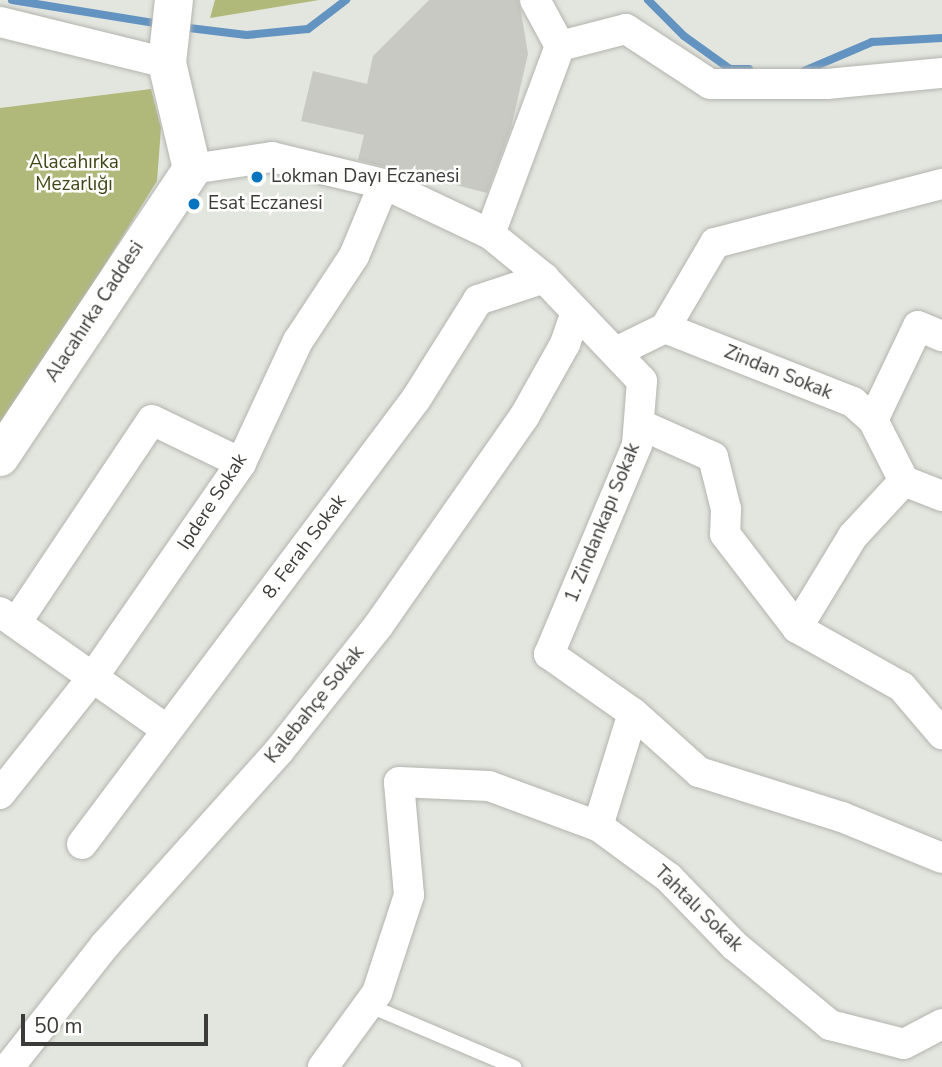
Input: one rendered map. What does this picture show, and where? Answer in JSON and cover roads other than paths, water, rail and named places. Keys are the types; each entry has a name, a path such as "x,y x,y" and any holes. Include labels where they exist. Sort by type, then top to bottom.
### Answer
{"main road":[{"path":"172,4 167,63 192,169"},
{"name":"Alacahırka Caddesi","path":"0,457 192,169"}],"street":[{"path":"490,234 560,46 535,0"},
{"path":"0,22 167,63"},
{"path":"560,46 626,29 710,84 827,83 942,73"},
{"name":"1. Zindankapı Sokak","path":"192,169 272,157 383,184 490,234 544,278 642,381 637,445 550,654 633,713 699,772 842,817 942,858"},
{"name":"Ipdere Sokak","path":"0,794 93,677 241,463 298,341 354,256 383,184"},
{"path":"616,352 665,328 715,243 942,184"},
{"name":"8. Ferah Sokak","path":"82,844 416,399 478,300 544,278"},
{"name":"Kalebahçe Sokak","path":"9,1067 105,945 279,751 378,626 524,417 565,344 576,312"},
{"path":"873,420 918,326 942,336"},
{"name":"Zindan Sokak","path":"665,328 853,402 873,420 904,481"},
{"path":"166,729 8,617 152,420 241,463"},
{"path":"639,424 713,457 726,509 725,534 797,628 902,687 942,734"},
{"path":"797,628 853,536 904,481 942,496"},
{"path":"598,826 633,713"},
{"name":"Tahtalı Sokak","path":"368,1005 377,993 409,895 399,782 489,786 598,826 669,878 734,946 830,1025 899,1056 942,1024"},
{"path":"323,1067 368,1005"}],"lane":[{"path":"368,1005 514,1067"}],"waterway":[{"path":"12,0 161,24"},
{"path":"181,27 247,35 308,29 346,0"},
{"path":"648,0 684,36 730,69 749,69"},
{"path":"804,71 872,42 942,38"}],"place":[{"name":"Lokman Dayı Eczanesi","path":"257,177"},
{"name":"Esat Eczanesi","path":"194,204"}],"park label":[{"name":"Alacahırka Mezarlığı","path":"74,174"}]}
